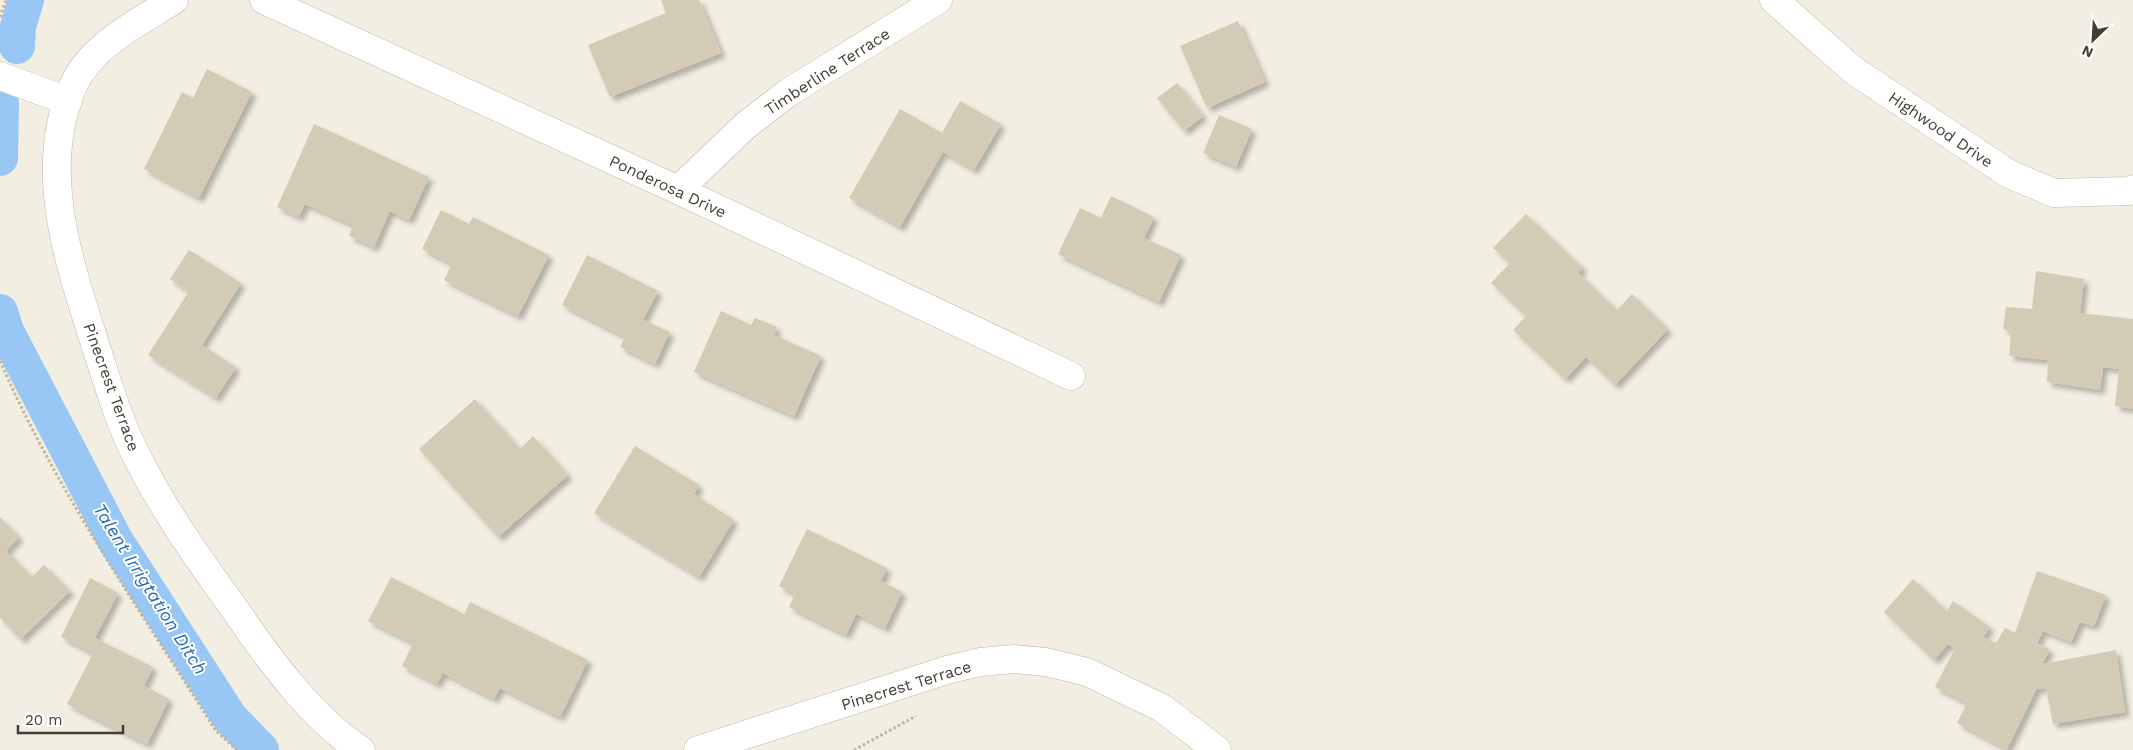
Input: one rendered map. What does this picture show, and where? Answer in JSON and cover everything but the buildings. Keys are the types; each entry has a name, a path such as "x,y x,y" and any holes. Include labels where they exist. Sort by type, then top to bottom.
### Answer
{"street":[{"name":"Pinecrest Terrace","path":"174,0 118,36 90,61 74,84 64,113 58,142 60,211 70,264 109,387 136,455 164,506 261,647 306,700 346,740 361,750"},
{"name":"Ponderosa Drive","path":"264,0 678,190 1071,376"},
{"name":"Timberline Terrace","path":"678,190 745,126 790,92 938,0"},
{"name":"Highwood Drive","path":"1774,0 1853,70 2009,174 2054,193 2129,191 2133,189"},
{"path":"0,76 68,101"},
{"name":"Pinecrest Terrace","path":"698,750 947,670 980,662 1014,659 1046,662 1087,672 1162,708 1217,750"}],"path":[{"path":"0,18 6,0"},
{"path":"0,361 45,454 98,543 216,731 238,750"}],"waterway":[{"name":"Talent Irrigtation Ditch","path":"17,46 18,26 26,0"},
{"name":"Talent Irrigtation Ditch","path":"0,158 1,104"},
{"name":"Talent Irrigtation Ditch","path":"0,312 6,331 115,540 230,718 261,750"}]}
